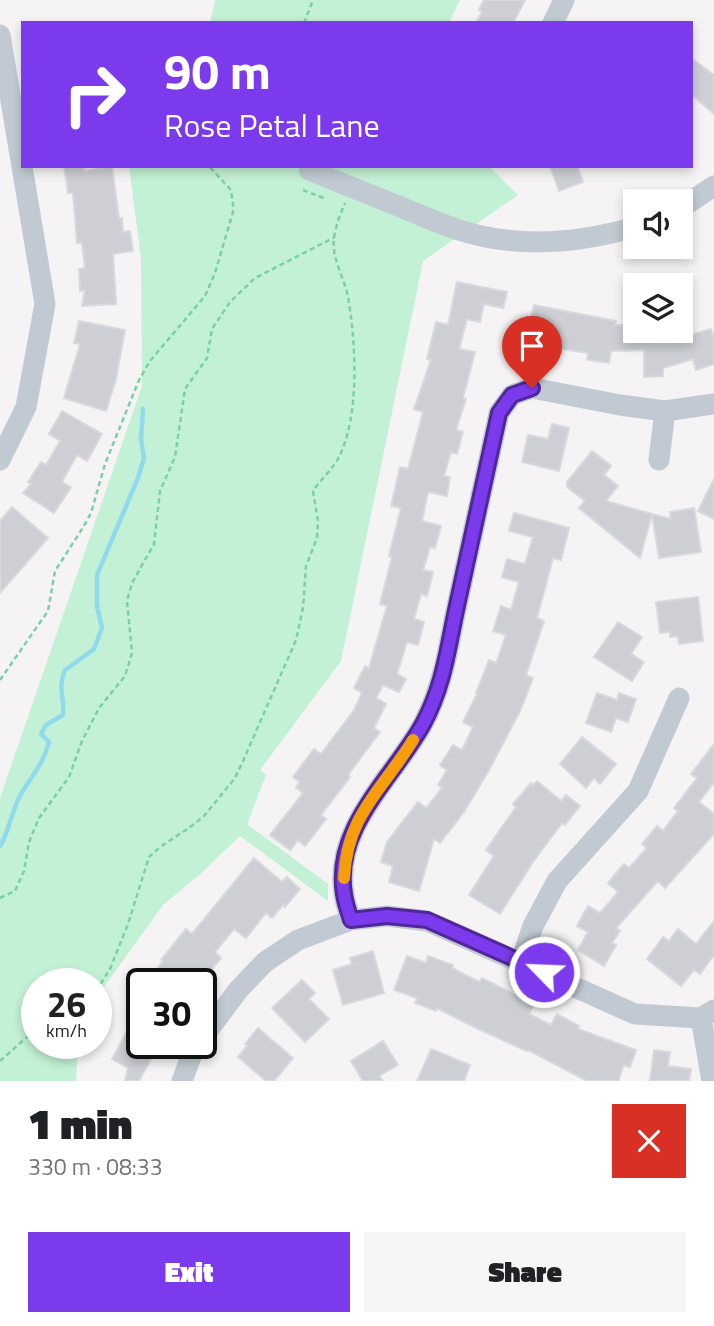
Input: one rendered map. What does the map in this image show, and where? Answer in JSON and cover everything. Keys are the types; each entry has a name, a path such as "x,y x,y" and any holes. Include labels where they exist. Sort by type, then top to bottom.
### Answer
{"street":[{"path":"554,21 564,0"},
{"path":"0,35 21,166"},
{"path":"0,460 26,407 46,304 21,168"},
{"path":"304,168 456,229 505,240 574,241 623,231"},
{"path":"693,203 711,196"},
{"path":"351,920 343,892 345,853 355,825 424,722 445,672 499,413 512,395 532,388 665,411 688,410 714,404"},
{"path":"659,460 665,411"},
{"path":"521,961 533,926 557,881 638,792 679,698"},
{"path":"217,1019 239,989 265,962 298,940 351,920 387,916 427,920 635,1014 708,1014 712,1081"},
{"path":"182,1081 190,1059"}],"path":[{"path":"305,21 313,0"},
{"path":"0,680 48,611 55,571 91,513 106,464 139,380 150,361 205,296 215,273 233,212 233,201 230,189 211,168"},
{"path":"110,968 149,857 204,816 236,778 296,640 303,608 306,566 317,538 318,521 313,491 340,454 354,385 351,320 347,294 334,249 338,222 346,199"},
{"path":"0,898 15,891 24,871 29,842 39,818 69,778 82,741 99,708 125,676 132,653 127,601 132,583 155,544 160,491 175,457 185,389 207,358 212,329 230,302 255,278 335,237"},
{"path":"0,1061 21,1042"}],"green space":[{"path":"215,0 460,0 450,21 210,21"},
{"path":"129,168 491,168 518,195 423,261 341,661 260,770 266,775 247,824 328,884 328,901 240,836 163,905 112,976 112,968 21,968 21,1059 77,1059 76,1081 0,1081 0,798 142,386 141,259"}],"building":[{"path":"484,0 525,0 514,21 477,21 482,12 479,10"},
{"path":"693,59 714,75 714,114 693,96"},
{"path":"64,168 83,168 84,171 112,168 119,219 122,218 123,232 130,231 133,251 113,254 116,304 82,306 85,290 80,291 79,269 85,268 82,243 77,243 73,193 68,193"},
{"path":"551,168 578,168 583,182 559,191"},
{"path":"457,282 507,292 503,308 484,304 480,322 467,319 459,349 475,352 463,398 466,399 456,430 463,432 457,454 451,452 444,476 450,477 447,496 428,492 422,521 441,526 435,548 430,547 423,570 433,572 427,596 421,594 414,619 424,622 418,645 407,642 397,674 406,679 399,692 383,685 376,698 386,704 374,728 380,732 321,815 326,819 305,846 298,840 290,850 270,835 303,793 296,787 300,782 293,777 314,749 321,754 354,710 362,693 354,688 365,666 369,668 387,606 380,604 401,508 391,506 400,467 408,469 423,412 414,409 431,360 427,359 436,322 448,325"},
{"path":"534,305 616,321 615,325 623,325 623,343 693,343 693,334 711,329 714,337 714,364 696,370 693,359 663,368 663,376 644,377 644,350 611,351 609,363 587,360 588,353 562,349 561,352 523,345 527,317 531,318"},
{"path":"79,321 125,330 116,379 106,411 64,398 80,344 74,343"},
{"path":"62,411 102,434 87,461 77,455 62,482 71,487 54,513 23,493 31,484 28,482 41,462 46,465 60,441 49,434"},
{"path":"552,424 569,428 559,471 522,462 528,435 548,439"},
{"path":"592,451 611,466 604,475 618,486 606,501 652,514 640,558 579,508 585,501 567,487 567,482"},
{"path":"714,479 714,519 698,511"},
{"path":"12,507 48,538 0,593 0,521"},
{"path":"694,508 701,552 659,558 652,514 671,519 670,512"},
{"path":"514,513 569,528 561,560 553,558 537,618 544,621 526,675 533,678 520,711 464,812 440,843 434,839 419,891 389,882 393,866 381,862 387,842 418,802 426,808 442,788 438,785 447,770 440,765 453,745 462,750 473,727 463,722 489,660 496,663 506,635 493,631 501,606 511,610 519,582 502,577 507,559 525,564 533,537 509,531"},
{"path":"698,597 703,641 679,644 678,636 670,637 670,632 660,633 656,602"},
{"path":"618,622 642,637 631,654 644,662 632,681 594,657"},
{"path":"597,693 617,700 619,693 636,699 628,722 616,718 611,732 586,723"},
{"path":"582,737 616,764 600,784 594,778 586,788 560,764"},
{"path":"714,744 714,782 699,802 714,814 714,834 665,888 658,881 616,928 620,931 612,943 616,945 604,966 578,950 588,932 577,926 588,906 600,913 618,892 608,883 624,864 629,868 647,848 642,844 657,826 663,831 678,811 674,808 697,778 691,774"},
{"path":"537,781 561,801 566,795 580,806 565,825 562,823 533,862 500,914 469,895 494,856 486,850 516,807 513,804 531,783 533,785"},
{"path":"254,858 282,882 287,877 300,889 272,918 266,913 246,938 234,929 215,952 221,958 213,968 158,968 163,961 161,960 186,929 192,934"},
{"path":"714,921 714,955 700,974 694,970 681,986 647,959 663,937 669,941 678,929 696,944"},
{"path":"373,951 384,993 343,1005 333,970 352,964 350,958"},
{"path":"407,956 426,963 428,956 453,965 452,968 479,982 482,978 534,1004 529,1014 551,1025 557,1014 579,1026 578,1029 636,1050 630,1067 624,1065 618,1081 587,1081 437,1008 436,1011 415,1003 417,998 394,990"},
{"path":"302,980 315,993 309,999 329,1019 305,1042 272,1008"},
{"path":"258,1028 293,1058 274,1081 266,1081 238,1057"},
{"path":"126,1033 126,1059 151,1059 139,1081 125,1081 128,1068 112,1059"},
{"path":"383,1041 398,1065 379,1076 383,1081 363,1081 351,1061"},
{"path":"431,1049 470,1065 464,1081 417,1081"},
{"path":"654,1050 670,1052 668,1066 691,1069 689,1081 650,1081"}],"waterway":[{"path":"0,846 18,800 46,751 49,742 41,734 46,725 63,715 61,689 65,670 94,649 102,628 97,606 97,575 144,458 141,439 143,409"}],"slow traffic":[{"path":"344,878 345,853 355,825 413,740"}],"route":[{"path":"532,388 512,395 499,413 445,672 424,722 355,825 345,853 343,892 351,920 387,916 427,920 544,972"}]}
